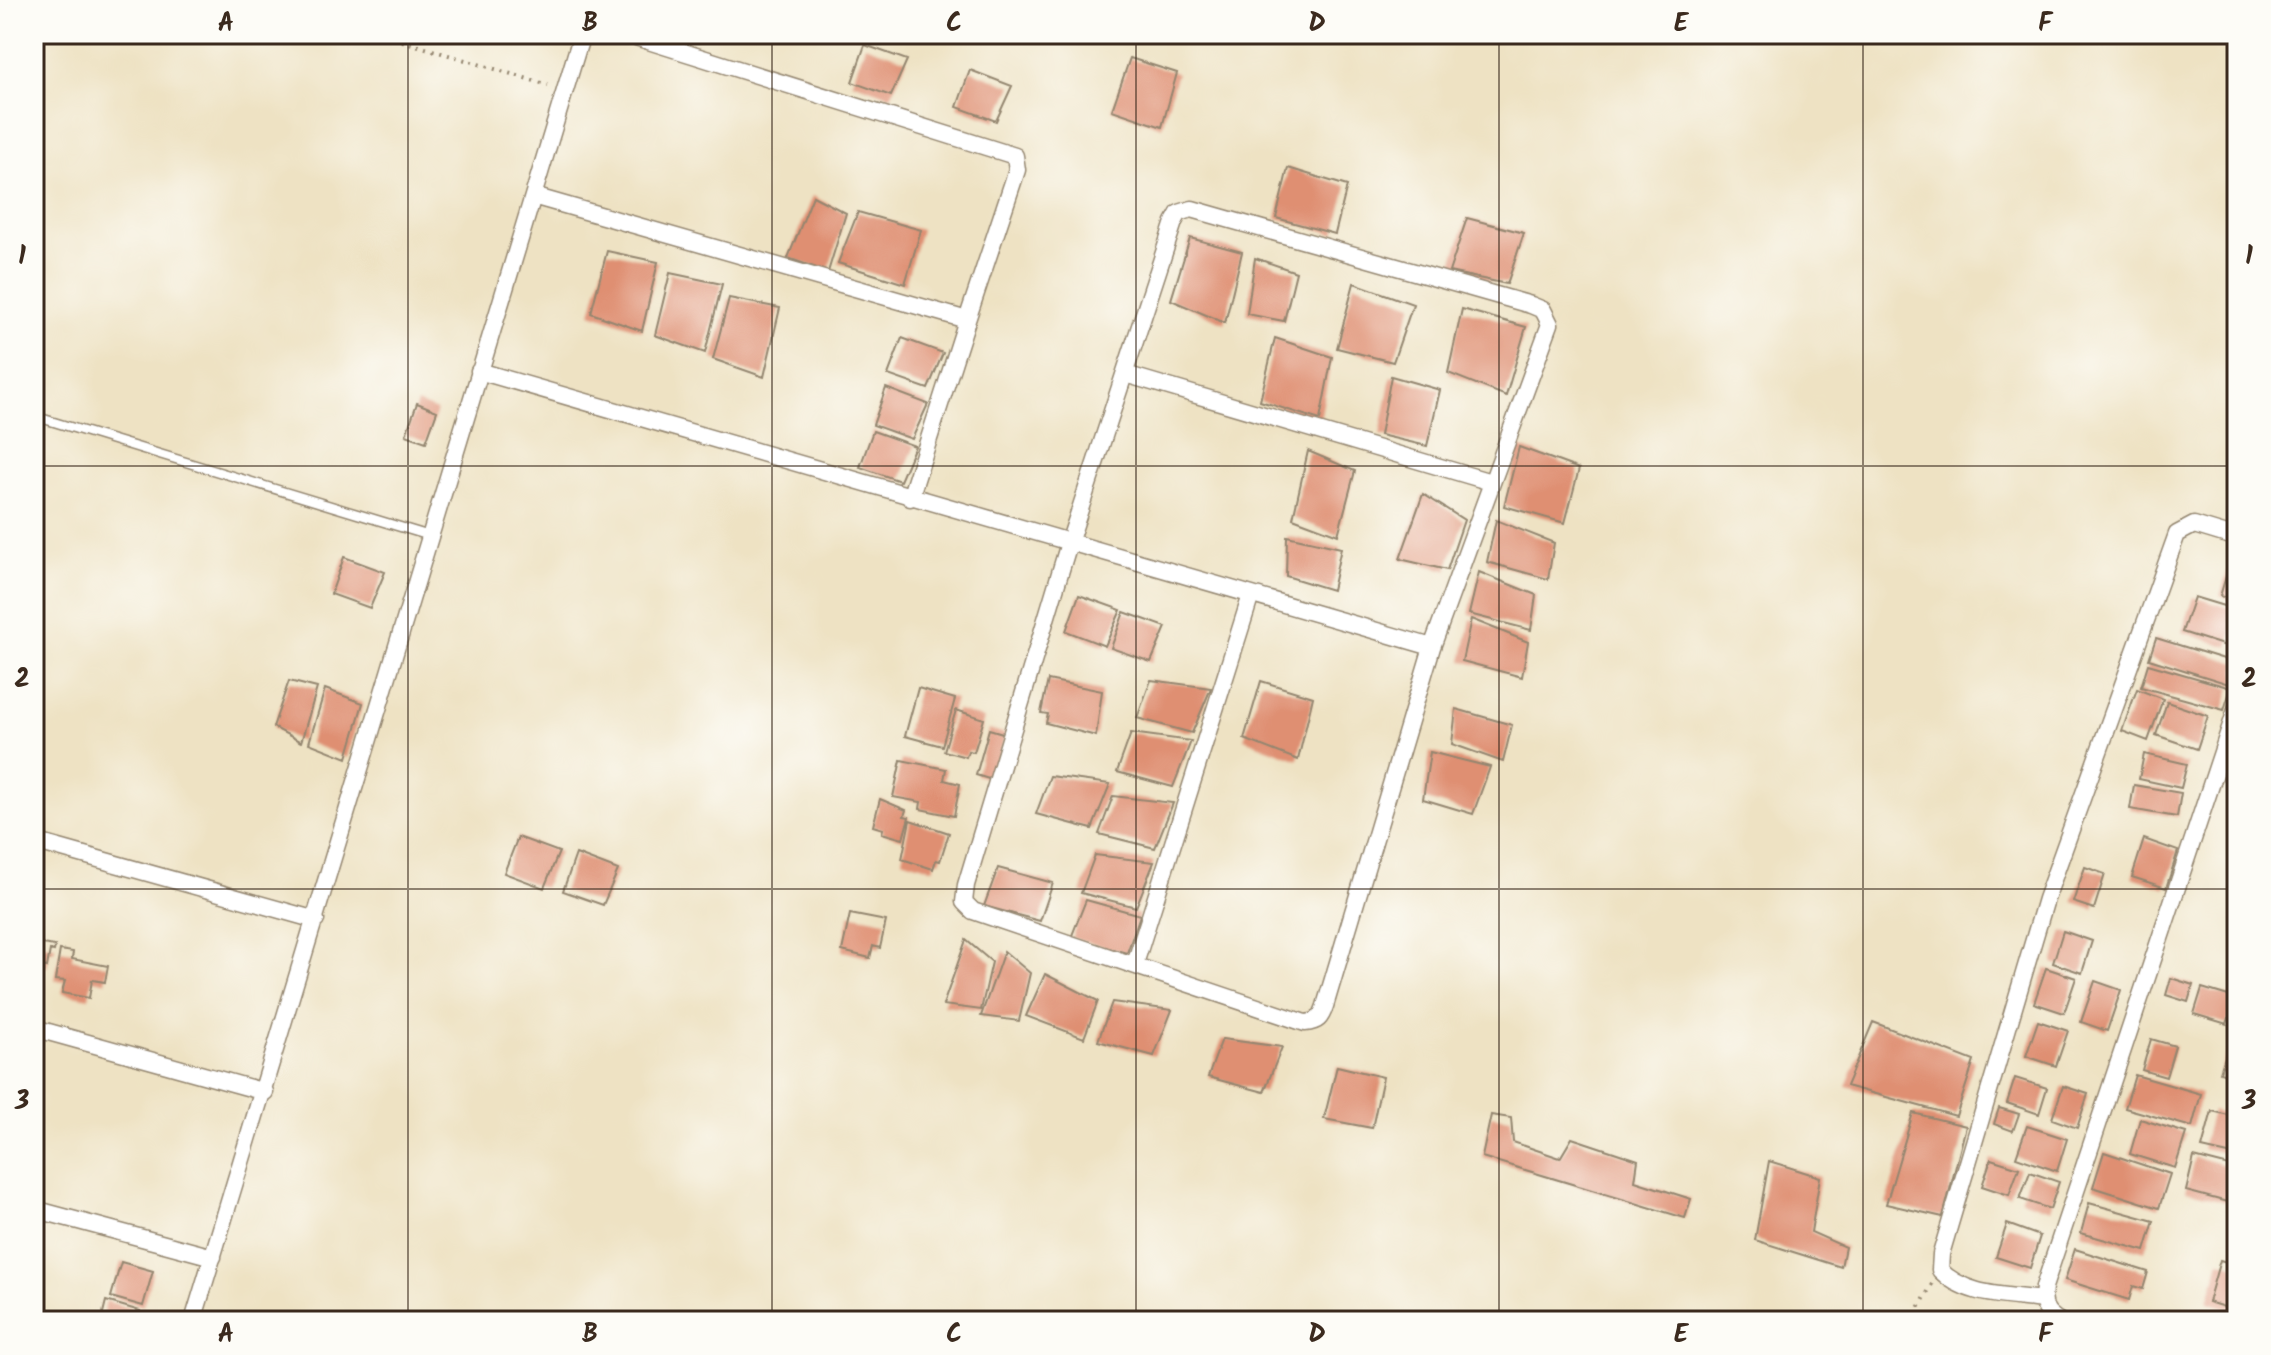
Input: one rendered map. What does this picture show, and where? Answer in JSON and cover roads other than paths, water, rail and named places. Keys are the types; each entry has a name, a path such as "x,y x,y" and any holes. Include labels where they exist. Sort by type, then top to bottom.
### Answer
{"street":[{"path":"193,1321 265,1092 582,34"},
{"path":"626,34 1015,156 1017,170 910,498"},
{"path":"533,196 967,320"},
{"path":"1184,210 1531,305 1543,310 1550,324 1432,647 1321,1018 1305,1023 973,911 964,902 966,885 1069,543 1125,374 1174,222 1184,210"},
{"path":"479,371 1432,647"},
{"path":"1125,374 1491,482"},
{"path":"2042,1300 1975,1290 1955,1283 1940,1270 1941,1254 2046,899 2177,534 2194,525 2237,538"},
{"path":"1135,964 1251,595"},
{"path":"2059,1321 2046,1313 2042,1300 2237,707"},
{"path":"34,841 316,920"},
{"path":"34,1028 265,1092"},
{"path":"34,1209 213,1257"}],"lane":[{"path":"34,416 430,536"}]}
